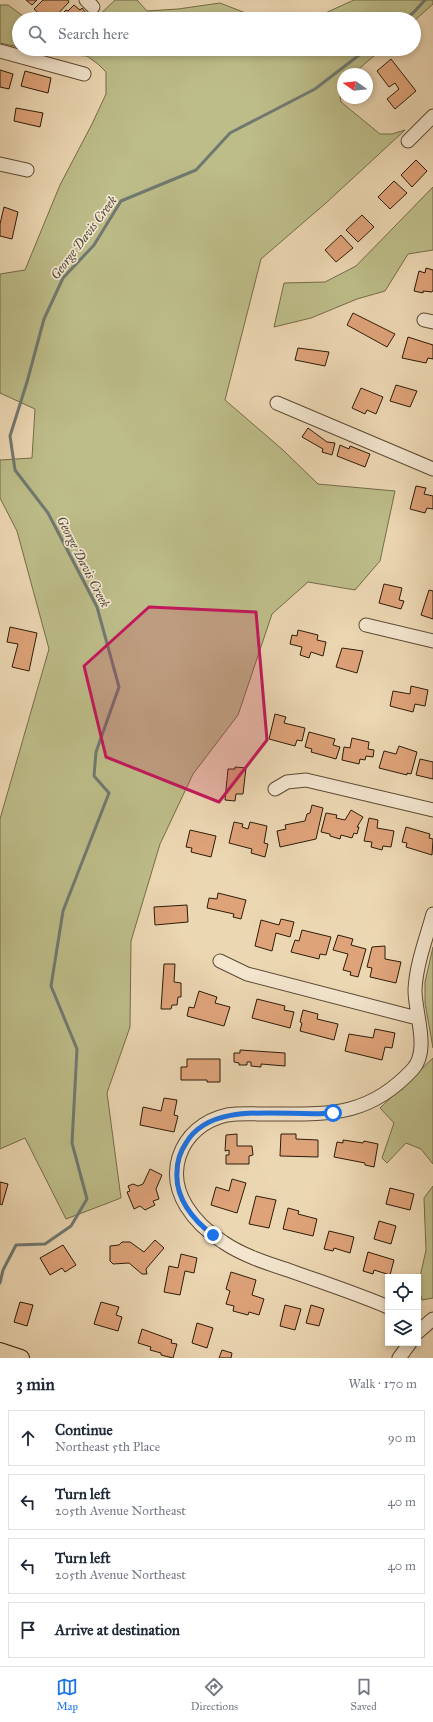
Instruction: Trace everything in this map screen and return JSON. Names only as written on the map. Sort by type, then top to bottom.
[{"type":"main road","points":[[0,1351],[21,1358]]},
{"type":"street","points":[[0,51],[12,54]]},
{"type":"street","points":[[18,56],[84,74]]},
{"type":"street","points":[[408,141],[433,116]]},
{"type":"street","points":[[0,164],[27,170]]},
{"type":"street","points":[[277,403],[433,469]]},
{"type":"street","points":[[366,625],[433,641]]},
{"type":"street","points":[[275,789],[287,782],[306,780],[433,810]]},
{"type":"street","points":[[385,1306],[250,1256],[224,1243],[204,1228],[190,1214],[182,1198],[176,1180],[177,1164],[182,1150],[190,1136],[205,1123],[228,1115],[339,1113],[360,1107],[378,1099],[414,1068],[419,1061],[421,1052],[421,1032],[417,1018],[415,991],[417,974],[433,914]]},
{"type":"street","points":[[220,961],[247,974],[417,1018]]},
{"type":"street","points":[[421,1328],[433,1319]]},
{"type":"street","points":[[400,1358],[408,1346]]},
{"type":"highlighted area","points":[[149,607],[256,612],[267,740],[219,802],[106,757],[84,666]]},
{"type":"green space","points":[[115,0],[137,0],[147,11],[178,9],[220,3],[243,12],[102,12]]},
{"type":"green space","points":[[354,0],[433,0],[433,4],[421,15],[421,12],[327,12]]},
{"type":"green space","points":[[0,5],[8,5],[18,12],[12,12],[12,46],[0,43]]},
{"type":"green space","points":[[87,56],[374,56],[360,68],[337,68],[337,104],[343,104],[380,134],[392,134],[405,130],[326,203],[261,259],[225,400],[283,450],[318,484],[395,491],[380,561],[355,590],[308,582],[272,614],[238,715],[193,774],[160,844],[131,941],[130,1027],[107,1093],[121,1198],[66,1219],[25,1138],[0,1149],[0,819],[49,649],[17,531],[0,498],[0,460],[32,458],[35,409],[0,393],[0,274],[25,270],[60,185],[106,94],[106,72]]},
{"type":"green space","points":[[433,187],[433,250],[408,254],[385,291],[357,299],[311,318],[274,327],[284,283],[325,282],[356,266]]},
{"type":"green space","points":[[433,947],[433,1048],[425,1003],[425,982]]},
{"type":"green space","points":[[433,1058],[433,1164],[421,1149],[406,1143],[387,1163],[382,1158],[394,1123],[380,1108]]},
{"type":"green space","points":[[433,1186],[433,1298],[422,1300],[421,1274],[426,1250],[424,1198]]},
{"type":"building","points":[[26,0],[37,0],[32,5]]},
{"type":"building","points":[[43,0],[68,0],[69,2],[60,12],[37,12],[34,9]]},
{"type":"building","points":[[74,5],[80,10],[82,8],[85,12],[64,12],[66,10],[68,11]]},
{"type":"building","points":[[391,59],[416,91],[395,109],[387,99],[399,89],[395,83],[389,87],[377,71]]},
{"type":"building","points":[[0,70],[13,74],[9,89],[0,87]]},
{"type":"building","points":[[25,71],[51,78],[48,93],[21,86]]},
{"type":"building","points":[[16,108],[43,113],[40,127],[14,121]]},
{"type":"building","points":[[416,160],[427,171],[412,187],[401,175]]},
{"type":"building","points":[[394,181],[407,193],[390,209],[378,197]]},
{"type":"building","points":[[4,207],[18,212],[12,239],[0,236],[0,224]]},
{"type":"building","points":[[362,215],[374,227],[358,242],[346,230]]},
{"type":"building","points":[[341,235],[353,248],[336,262],[325,250]]},
{"type":"building","points":[[426,268],[433,270],[432,292],[423,291],[423,293],[414,291],[419,271],[425,273]]},
{"type":"building","points":[[353,313],[395,334],[387,347],[347,325]]},
{"type":"building","points":[[408,337],[433,345],[433,359],[428,358],[426,363],[402,358]]},
{"type":"building","points":[[298,348],[329,352],[325,366],[295,360]]},
{"type":"building","points":[[396,385],[417,391],[410,407],[390,401]]},
{"type":"building","points":[[361,388],[383,397],[376,414],[367,410],[365,414],[352,408]]},
{"type":"building","points":[[308,428],[327,442],[335,443],[332,455],[322,452],[323,449],[302,437]]},
{"type":"building","points":[[340,445],[349,449],[350,446],[370,454],[365,467],[337,456]]},
{"type":"building","points":[[416,486],[426,488],[424,494],[433,496],[433,509],[427,508],[425,513],[410,509]]},
{"type":"building","points":[[384,584],[402,588],[399,600],[404,601],[401,609],[379,603]]},
{"type":"building","points":[[429,590],[433,591],[433,619],[421,615]]},
{"type":"building","points":[[10,627],[37,633],[29,671],[12,667],[18,644],[7,642]]},
{"type":"building","points":[[298,630],[318,635],[317,640],[326,642],[323,656],[311,652],[309,658],[300,655],[302,647],[290,644],[292,635],[297,636]]},
{"type":"building","points":[[342,648],[363,651],[357,673],[336,667]]},
{"type":"building","points":[[411,686],[428,690],[425,706],[415,704],[413,712],[390,706],[393,691],[410,694]]},
{"type":"building","points":[[275,714],[286,717],[284,723],[305,728],[302,741],[297,740],[295,746],[269,739]]},
{"type":"building","points":[[309,732],[335,739],[333,745],[340,747],[336,759],[311,752],[312,749],[305,747]]},
{"type":"building","points":[[352,738],[369,742],[368,749],[374,750],[373,757],[366,756],[365,760],[360,759],[359,764],[342,760],[344,747],[350,748]]},
{"type":"building","points":[[399,746],[417,752],[411,774],[407,773],[407,775],[379,768],[384,751],[396,754]]},
{"type":"building","points":[[420,759],[433,762],[433,779],[416,775]]},
{"type":"building","points":[[235,767],[246,768],[243,794],[236,794],[235,801],[225,800],[228,769],[235,769]]},
{"type":"building","points":[[312,805],[323,808],[316,839],[280,847],[277,831],[286,829],[285,825],[305,821],[307,814],[310,813]]},
{"type":"building","points":[[351,810],[363,817],[357,827],[359,827],[357,834],[354,833],[352,838],[341,835],[340,839],[330,836],[330,834],[321,832],[326,813],[337,815],[336,818],[345,820]]},
{"type":"building","points":[[369,818],[378,820],[377,828],[394,831],[391,847],[383,846],[382,850],[371,847],[372,842],[364,841]]},
{"type":"building","points":[[234,822],[243,824],[242,827],[248,829],[250,822],[267,826],[264,843],[268,844],[265,857],[251,853],[252,849],[229,843]]},
{"type":"building","points":[[406,827],[430,834],[429,838],[433,839],[432,855],[406,847],[407,843],[402,842]]},
{"type":"building","points":[[190,830],[216,836],[211,857],[191,852],[192,848],[186,847]]},
{"type":"building","points":[[218,893],[246,900],[241,919],[233,917],[234,914],[207,908],[209,898],[217,899]]},
{"type":"building","points":[[187,905],[188,922],[155,925],[154,907]]},
{"type":"building","points":[[281,919],[294,922],[290,937],[276,933],[272,951],[255,946],[261,920],[279,925]]},
{"type":"building","points":[[302,930],[331,937],[326,955],[320,954],[319,959],[291,952],[295,940],[299,941]]},
{"type":"building","points":[[338,935],[353,939],[351,945],[366,949],[358,977],[350,975],[351,972],[343,970],[348,954],[333,950]]},
{"type":"building","points":[[385,946],[385,959],[401,962],[396,983],[370,977],[372,968],[367,967],[372,947]]},
{"type":"building","points":[[164,964],[175,964],[174,982],[181,983],[181,997],[178,997],[177,1005],[172,1005],[171,1009],[161,1009]]},
{"type":"building","points":[[199,991],[217,997],[215,1003],[230,1007],[224,1026],[187,1016],[189,1007],[194,1008]]},
{"type":"building","points":[[257,999],[285,1006],[284,1010],[294,1012],[290,1028],[252,1018]]},
{"type":"building","points":[[303,1010],[318,1014],[317,1019],[338,1024],[334,1040],[300,1031],[302,1023],[300,1022]]},
{"type":"building","points":[[375,1029],[395,1033],[392,1048],[385,1047],[382,1060],[345,1051],[349,1034],[373,1038]]},
{"type":"building","points":[[240,1050],[285,1053],[285,1066],[261,1064],[261,1067],[251,1066],[251,1062],[247,1062],[247,1065],[239,1065],[239,1063],[234,1062],[234,1053],[240,1053]]},
{"type":"building","points":[[187,1059],[220,1059],[220,1082],[207,1082],[207,1080],[181,1080],[181,1067],[187,1067]]},
{"type":"building","points":[[164,1098],[177,1100],[174,1115],[178,1116],[174,1132],[140,1125],[143,1107],[161,1111]]},
{"type":"building","points":[[237,1134],[237,1146],[252,1146],[253,1155],[249,1156],[249,1164],[226,1164],[226,1155],[229,1155],[229,1150],[225,1151],[226,1135]]},
{"type":"building","points":[[281,1134],[296,1134],[296,1139],[318,1140],[318,1157],[280,1156]]},
{"type":"building","points":[[343,1140],[363,1143],[364,1141],[378,1144],[374,1167],[365,1165],[365,1163],[334,1157],[337,1142],[343,1143]]},
{"type":"building","points":[[150,1169],[162,1175],[156,1189],[159,1199],[153,1201],[155,1205],[145,1210],[140,1206],[134,1209],[127,1192],[130,1191],[128,1186],[133,1184],[138,1186],[143,1184]]},
{"type":"building","points":[[232,1179],[246,1183],[237,1213],[211,1205],[216,1187],[229,1191]]},
{"type":"building","points":[[0,1182],[8,1184],[2,1205],[0,1204]]},
{"type":"building","points":[[390,1188],[414,1194],[410,1210],[386,1204]]},
{"type":"building","points":[[256,1196],[276,1200],[269,1228],[249,1224]]},
{"type":"building","points":[[288,1208],[299,1211],[298,1214],[317,1219],[313,1236],[283,1229]]},
{"type":"building","points":[[379,1221],[396,1226],[391,1244],[374,1239]]},
{"type":"building","points":[[329,1231],[354,1237],[350,1253],[334,1248],[333,1251],[324,1249]]},
{"type":"building","points":[[155,1240],[164,1248],[146,1269],[147,1274],[142,1274],[129,1263],[113,1264],[110,1261],[110,1246],[119,1245],[122,1242],[130,1242],[144,1252]]},
{"type":"building","points":[[63,1245],[76,1265],[65,1272],[62,1268],[50,1275],[40,1258]]},
{"type":"building","points":[[368,1252],[394,1260],[390,1274],[374,1270],[373,1274],[363,1271]]},
{"type":"building","points":[[181,1254],[197,1258],[194,1273],[185,1271],[180,1295],[164,1292],[169,1266],[178,1268]]},
{"type":"building","points":[[231,1272],[256,1280],[252,1295],[264,1299],[259,1315],[249,1312],[248,1315],[233,1311],[234,1306],[226,1304],[230,1291],[226,1289]]},
{"type":"building","points":[[20,1302],[33,1305],[27,1326],[14,1322]]},
{"type":"building","points":[[101,1302],[119,1307],[116,1315],[122,1317],[118,1331],[94,1324]]},
{"type":"building","points":[[285,1305],[301,1309],[295,1330],[280,1326]]},
{"type":"building","points":[[311,1305],[324,1309],[319,1326],[306,1323]]},
{"type":"building","points":[[197,1323],[213,1328],[207,1348],[192,1343]]},
{"type":"building","points":[[142,1329],[172,1340],[171,1343],[177,1344],[173,1358],[161,1355],[161,1353],[150,1350],[151,1347],[138,1343]]},
{"type":"building","points":[[222,1350],[232,1353],[231,1358],[219,1358]]},
{"type":"waterway","name":"George Davis Creek","points":[[414,12],[425,0]]},
{"type":"waterway","name":"George Davis Creek","points":[[0,1283],[3,1270],[16,1245],[45,1244],[71,1226],[87,1199],[72,1143],[77,1049],[51,986],[63,911],[109,793],[94,776],[96,752],[119,687],[97,607],[48,513],[15,470],[10,436],[27,382],[44,319],[63,278],[94,245],[121,201],[196,170],[230,133],[315,89],[358,56]]},
{"type":"route","points":[[213,1235],[190,1214],[182,1198],[176,1180],[177,1164],[182,1150],[190,1136],[205,1123],[228,1115],[333,1113]]}]
